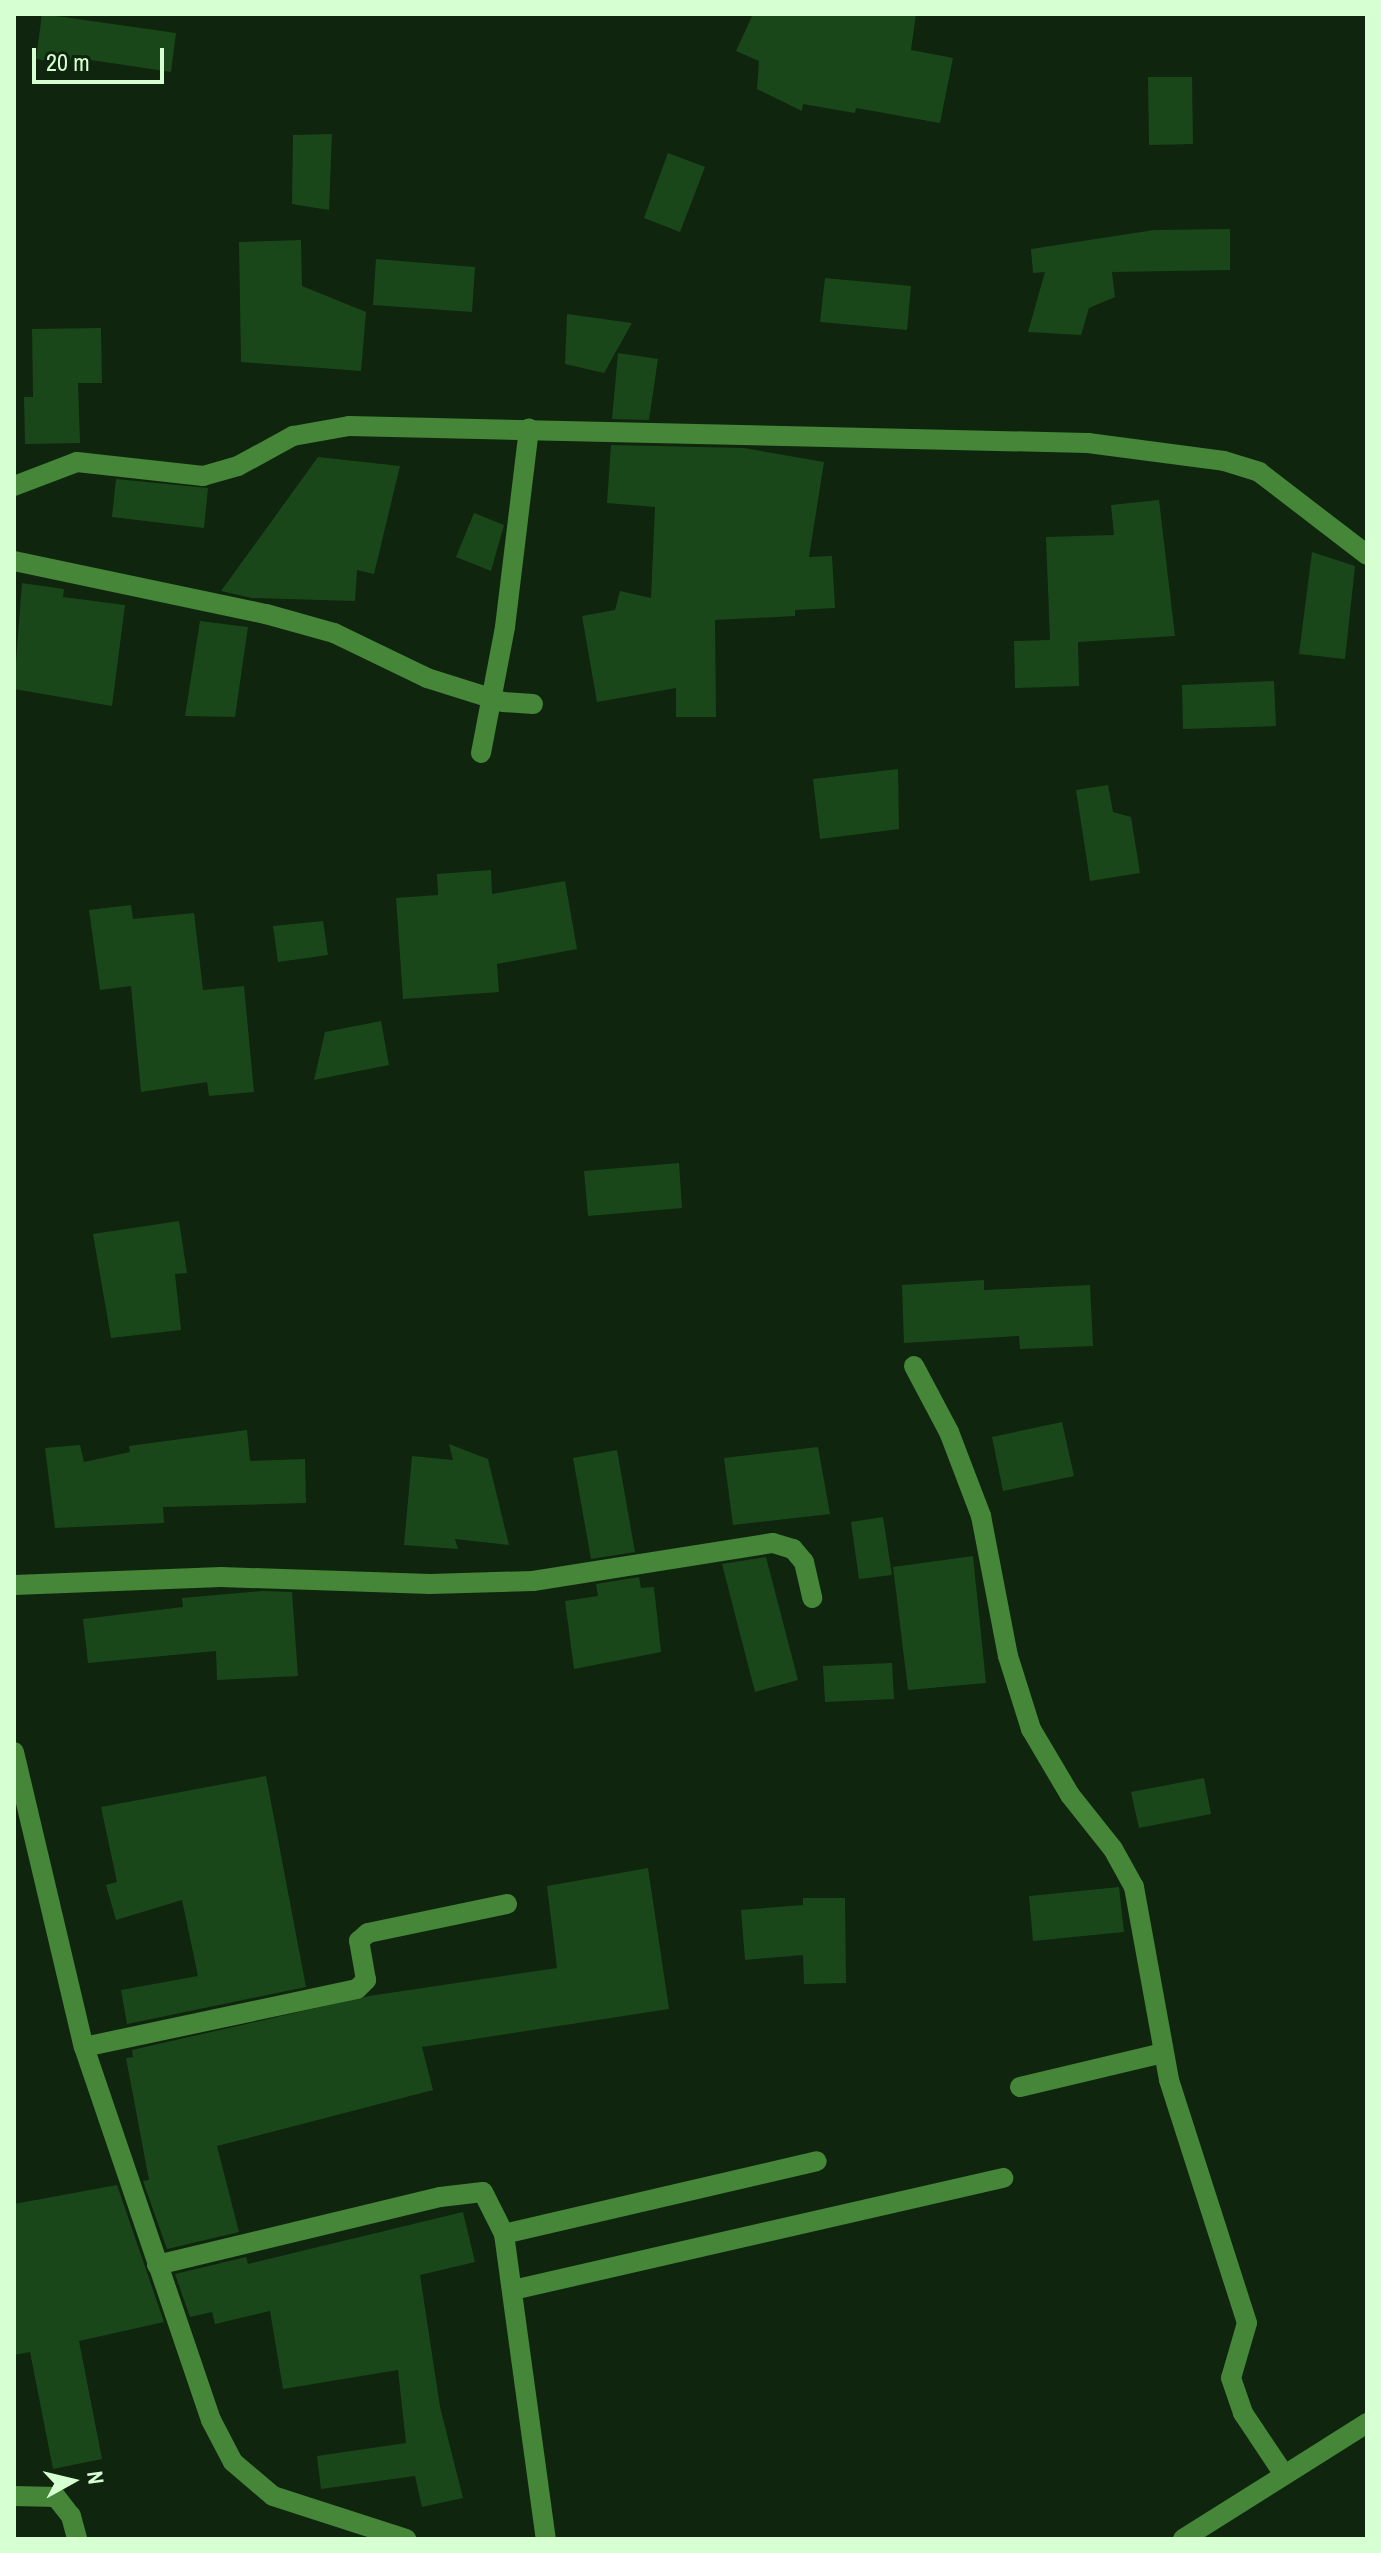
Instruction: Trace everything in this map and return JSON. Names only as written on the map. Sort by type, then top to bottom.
[{"type":"street","points":[[14,486],[77,462],[121,463],[180,475],[221,472],[293,436],[340,426],[1088,443],[1224,461],[1259,472],[1367,555]]},
{"type":"street","points":[[481,753],[505,627],[529,428]]},
{"type":"street","points":[[14,561],[334,633],[427,678],[491,698],[533,704]]},
{"type":"street","points":[[914,1366],[949,1432],[981,1516],[1008,1656],[1031,1729],[1134,1887],[1163,2053],[1247,2323],[1247,2337],[1231,2364],[1235,2396],[1283,2473]]},
{"type":"street","points":[[14,1585],[221,1577],[430,1584],[533,1581],[773,1543],[793,1549],[804,1562],[812,1598]]},
{"type":"street","points":[[14,1752],[84,2047],[211,2420],[233,2462],[273,2496],[406,2539]]},
{"type":"street","points":[[84,2047],[357,1989],[366,1980],[359,1941],[368,1933],[507,1904]]},
{"type":"street","points":[[1020,2087],[1163,2053]]},
{"type":"street","points":[[504,2234],[817,2161]]},
{"type":"street","points":[[513,2290],[1003,2178]]},
{"type":"street","points":[[157,2265],[465,2192],[483,2192],[492,2201],[504,2234],[546,2539]]},
{"type":"street","points":[[1183,2539],[1283,2473],[1367,2423]]},
{"type":"street","points":[[14,2496],[56,2497],[71,2516],[77,2539]]},
{"type":"building","points":[[42,14],[176,33],[171,72],[71,57],[70,64],[36,59]]},
{"type":"building","points":[[753,14],[916,14],[911,50],[953,58],[940,123],[856,108],[855,113],[803,104],[802,111],[757,89],[759,61],[736,51]]},
{"type":"building","points":[[1148,77],[1192,77],[1193,144],[1149,145]]},
{"type":"building","points":[[332,134],[329,210],[292,204],[293,135]]},
{"type":"building","points":[[668,153],[705,167],[680,232],[644,218]]},
{"type":"building","points":[[1230,229],[1230,270],[1112,272],[1115,297],[1089,308],[1081,335],[1028,332],[1045,272],[1033,273],[1031,249],[1154,230]]},
{"type":"building","points":[[301,240],[302,286],[366,312],[361,371],[241,362],[239,242]]},
{"type":"building","points":[[376,259],[475,267],[472,312],[373,305]]},
{"type":"building","points":[[825,278],[911,286],[907,330],[820,322]]},
{"type":"building","points":[[567,314],[632,323],[604,373],[565,364]]},
{"type":"building","points":[[101,328],[102,383],[78,383],[80,443],[25,444],[24,397],[33,397],[32,329]]},
{"type":"building","points":[[618,353],[658,359],[649,420],[612,419]]},
{"type":"building","points":[[611,445],[744,448],[824,462],[809,557],[832,556],[835,608],[795,610],[795,616],[715,620],[716,717],[676,717],[676,688],[597,702],[582,616],[615,610],[620,591],[651,598],[655,507],[607,503]]},
{"type":"building","points":[[318,457],[400,466],[374,574],[357,570],[355,601],[252,598],[221,591]]},
{"type":"building","points":[[116,479],[208,488],[204,528],[112,517]]},
{"type":"building","points":[[1159,500],[1175,636],[1078,642],[1079,686],[1015,688],[1014,641],[1050,640],[1046,537],[1114,535],[1111,505]]},
{"type":"building","points":[[474,513],[504,525],[491,571],[456,557]]},
{"type":"building","points":[[1312,552],[1355,566],[1345,659],[1299,654]]},
{"type":"building","points":[[22,583],[64,589],[63,597],[125,605],[112,706],[14,689]]},
{"type":"building","points":[[200,621],[248,627],[235,717],[185,716]]},
{"type":"building","points":[[1274,681],[1276,726],[1183,729],[1182,685]]},
{"type":"building","points":[[898,769],[899,829],[820,839],[813,779]]},
{"type":"building","points":[[1108,785],[1113,812],[1131,817],[1140,873],[1090,881],[1076,790]]},
{"type":"building","points":[[491,870],[492,894],[565,881],[577,949],[497,964],[499,992],[403,999],[396,898],[438,895],[437,874]]},
{"type":"building","points":[[131,905],[133,919],[194,913],[203,990],[244,986],[254,1092],[209,1096],[207,1082],[141,1092],[131,986],[100,990],[89,910]]},
{"type":"building","points":[[323,921],[328,955],[278,962],[273,926]]},
{"type":"building","points":[[381,1021],[389,1065],[314,1080],[325,1032]]},
{"type":"building","points":[[679,1163],[682,1208],[588,1216],[584,1171]]},
{"type":"building","points":[[179,1221],[187,1273],[175,1274],[181,1330],[111,1338],[93,1234]]},
{"type":"building","points":[[984,1280],[984,1290],[1090,1285],[1093,1346],[1020,1349],[1019,1336],[904,1343],[902,1285]]},
{"type":"building","points":[[1062,1422],[1074,1476],[1003,1491],[992,1437]]},
{"type":"building","points":[[247,1430],[250,1461],[305,1459],[306,1503],[163,1507],[164,1523],[55,1528],[45,1448],[80,1445],[84,1462],[130,1452],[129,1446]]},
{"type":"building","points":[[449,1444],[488,1459],[509,1545],[455,1539],[458,1549],[404,1545],[412,1456],[453,1460]]},
{"type":"building","points":[[818,1447],[830,1514],[733,1525],[724,1458]]},
{"type":"building","points":[[617,1450],[635,1552],[591,1559],[573,1458]]},
{"type":"building","points":[[883,1517],[892,1575],[859,1579],[851,1522]]},
{"type":"building","points":[[973,1556],[986,1683],[908,1690],[893,1567]]},
{"type":"building","points":[[766,1557],[798,1680],[755,1692],[722,1564]]},
{"type":"building","points":[[639,1577],[641,1588],[654,1587],[661,1652],[574,1669],[565,1601],[598,1596],[596,1584]]},
{"type":"building","points":[[262,1591],[292,1592],[298,1676],[217,1680],[216,1651],[88,1663],[83,1619],[183,1607],[182,1598]]},
{"type":"building","points":[[892,1663],[894,1699],[825,1702],[823,1666]]},
{"type":"building","points":[[266,1776],[306,1987],[127,2024],[121,1990],[198,1976],[182,1900],[116,1920],[106,1885],[117,1882],[101,1807]]},
{"type":"building","points":[[1204,1778],[1211,1814],[1139,1828],[1131,1792]]},
{"type":"building","points":[[648,1868],[669,2009],[422,2047],[433,2090],[217,2146],[239,2232],[167,2249],[143,2181],[149,2180],[126,2058],[133,2057],[132,2050],[369,1996],[557,1968],[547,1886]]},
{"type":"building","points":[[1119,1887],[1124,1932],[1033,1941],[1029,1896]]},
{"type":"building","points":[[803,1898],[845,1898],[846,1983],[804,1984],[803,1955],[745,1960],[741,1910],[803,1905]]},
{"type":"building","points":[[117,2185],[164,2322],[79,2341],[102,2459],[53,2469],[30,2352],[14,2355],[14,2204]]},
{"type":"building","points":[[463,2212],[475,2262],[420,2275],[440,2407],[463,2498],[422,2507],[415,2476],[321,2489],[317,2456],[406,2443],[398,2370],[283,2389],[270,2311],[215,2324],[212,2312],[190,2317],[175,2274],[246,2257],[248,2264]]}]
